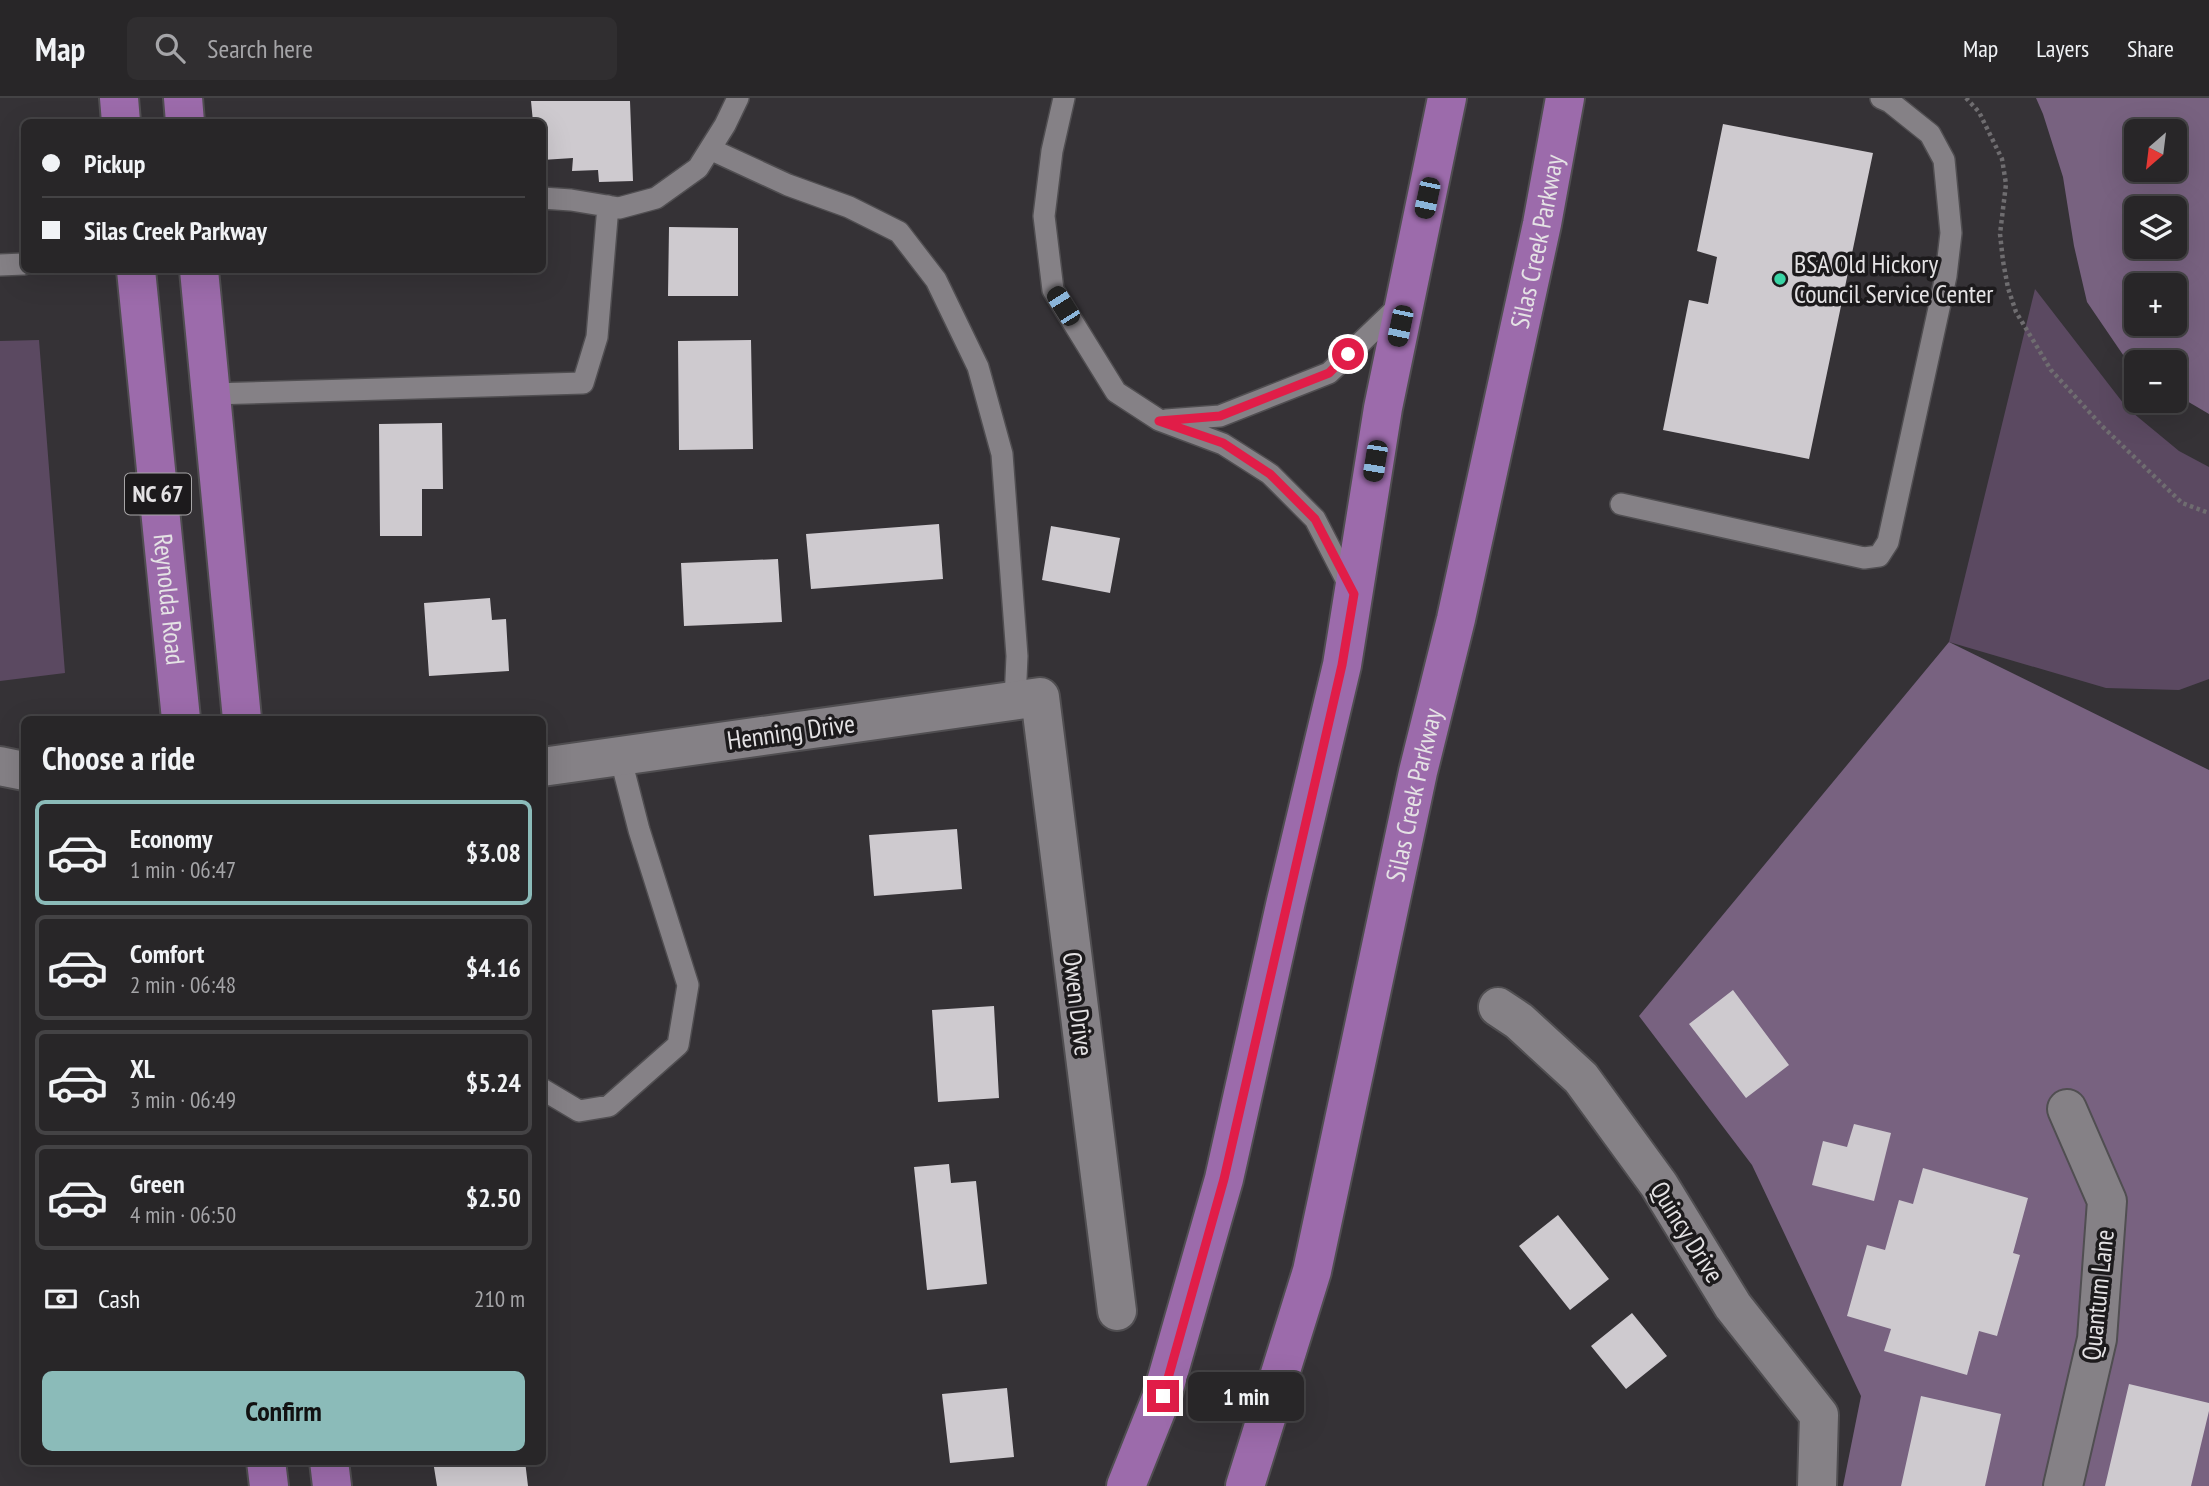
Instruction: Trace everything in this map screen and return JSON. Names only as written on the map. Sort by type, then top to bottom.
[{"type":"main road","points":[[119,98],[121,119]]},
{"type":"main road","points":[[183,98],[185,119]]},
{"type":"main road","points":[[1126,1486],[1163,1396],[1224,1179],[1342,665],[1383,408],[1447,98]]},
{"type":"main road","name":"Silas Creek Parkway","points":[[1245,1486],[1312,1271],[1418,772],[1456,619],[1542,224],[1565,98]]},
{"type":"main road","name":"Reynolda Road","points":[[136,273],[181,716]]},
{"type":"main road","name":"NC 67","points":[[199,273],[242,716]]},
{"type":"main road","points":[[266,1465],[269,1486]]},
{"type":"main road","points":[[329,1465],[332,1486]]},
{"type":"street","name":"Henning Drive","points":[[546,766],[1028,699]]},
{"type":"street","name":"Owen Drive","points":[[1028,699],[1117,1311]]},
{"type":"street","points":[[0,766],[21,770]]},
{"type":"street","name":"Quincy Drive","points":[[1497,1007],[1519,1021],[1581,1077],[1659,1185],[1733,1306],[1819,1415],[1817,1486]]},
{"type":"street","name":"Quantum Lane","points":[[2063,1486],[2097,1339],[2107,1201],[2067,1109]]},
{"type":"lane","points":[[546,198],[619,208],[656,198],[698,168],[725,125],[738,98]]},
{"type":"lane","points":[[1064,98],[1052,151],[1044,216],[1053,290],[1116,392],[1159,421],[1223,443],[1270,474],[1315,519],[1354,594]]},
{"type":"lane","points":[[1621,504],[1864,558],[1879,556],[1888,542],[1946,276],[1951,233],[1944,160],[1930,134],[1890,102],[1881,98]]},
{"type":"lane","points":[[710,149],[788,185],[849,207],[899,232],[936,280],[978,368],[1002,454],[1017,656],[1028,699]]},
{"type":"lane","points":[[211,394],[583,383],[597,337],[608,206]]},
{"type":"lane","points":[[0,265],[21,264]]},
{"type":"lane","points":[[1159,421],[1220,416],[1329,373],[1406,299]]},
{"type":"lane","points":[[546,1091],[579,1111],[609,1106],[678,1045],[688,985],[639,830],[620,756]]},
{"type":"path","points":[[1966,98],[1979,112],[2002,159],[2006,184],[2000,234],[2003,261],[2016,312],[2051,370],[2102,426],[2182,503],[2209,513]]},
{"type":"shaded area","points":[[2036,98],[2209,98],[2209,414],[2187,401],[2187,350],[2124,350],[2124,356],[2087,302],[2074,246],[2063,177]]},
{"type":"shaded area","points":[[2035,289],[2124,404],[2124,413],[2133,413],[2179,451],[2209,467],[2209,679],[2179,690],[2106,688],[1949,642]]},
{"type":"shaded area","points":[[39,340],[65,673],[0,681],[0,341]]},
{"type":"shaded area","points":[[1949,642],[2209,770],[2209,1486],[1843,1486],[1861,1396],[1752,1165],[1639,1016]]},
{"type":"building","points":[[531,101],[630,101],[633,181],[599,182],[598,170],[572,171],[573,158],[546,160],[546,119],[533,119]]},
{"type":"building","name":"BSA Old Hickory Council Service Center","points":[[1723,124],[1873,153],[1809,459],[1663,430],[1689,300],[1708,304],[1717,257],[1697,251]]},
{"type":"building","points":[[669,227],[738,228],[738,296],[668,296]]},
{"type":"building","points":[[751,340],[753,449],[679,450],[678,341]]},
{"type":"building","points":[[442,423],[443,489],[422,489],[422,536],[380,536],[379,424]]},
{"type":"building","points":[[939,524],[943,579],[811,589],[806,534]]},
{"type":"building","points":[[1051,526],[1120,538],[1110,593],[1042,580]]},
{"type":"building","points":[[778,559],[782,622],[684,626],[681,563]]},
{"type":"building","points":[[490,598],[492,620],[506,619],[509,671],[429,676],[424,603]]},
{"type":"building","points":[[957,829],[962,889],[874,896],[869,835]]},
{"type":"building","points":[[1733,990],[1789,1065],[1746,1098],[1689,1024]]},
{"type":"building","points":[[994,1006],[999,1098],[938,1102],[932,1010]]},
{"type":"building","points":[[1854,1124],[1891,1133],[1874,1201],[1812,1185],[1823,1141],[1847,1147]]},
{"type":"building","points":[[949,1164],[951,1183],[976,1181],[987,1284],[927,1290],[914,1167]]},
{"type":"building","points":[[1923,1168],[2028,1198],[2013,1253],[2020,1255],[1997,1336],[1979,1331],[1967,1375],[1884,1351],[1891,1329],[1847,1316],[1867,1245],[1885,1250],[1899,1200],[1913,1204]]},
{"type":"building","points":[[1558,1215],[1609,1279],[1570,1310],[1519,1246]]},
{"type":"building","points":[[1632,1313],[1667,1356],[1626,1389],[1591,1346]]},
{"type":"building","points":[[2129,1384],[2209,1403],[2191,1486],[2105,1486]]},
{"type":"building","points":[[1007,1388],[1014,1457],[950,1463],[942,1394]]},
{"type":"building","points":[[1921,1396],[2001,1414],[1985,1486],[1901,1486]]},
{"type":"building","points":[[434,1465],[525,1465],[528,1486],[437,1486]]},
{"type":"place","name":"BSA Old Hickory Council Service Center","points":[[1780,279]]},
{"type":"route","points":[[1163,1396],[1224,1179],[1342,665],[1354,594],[1315,519],[1270,474],[1223,443],[1159,421],[1220,416],[1329,373],[1348,354]]}]
